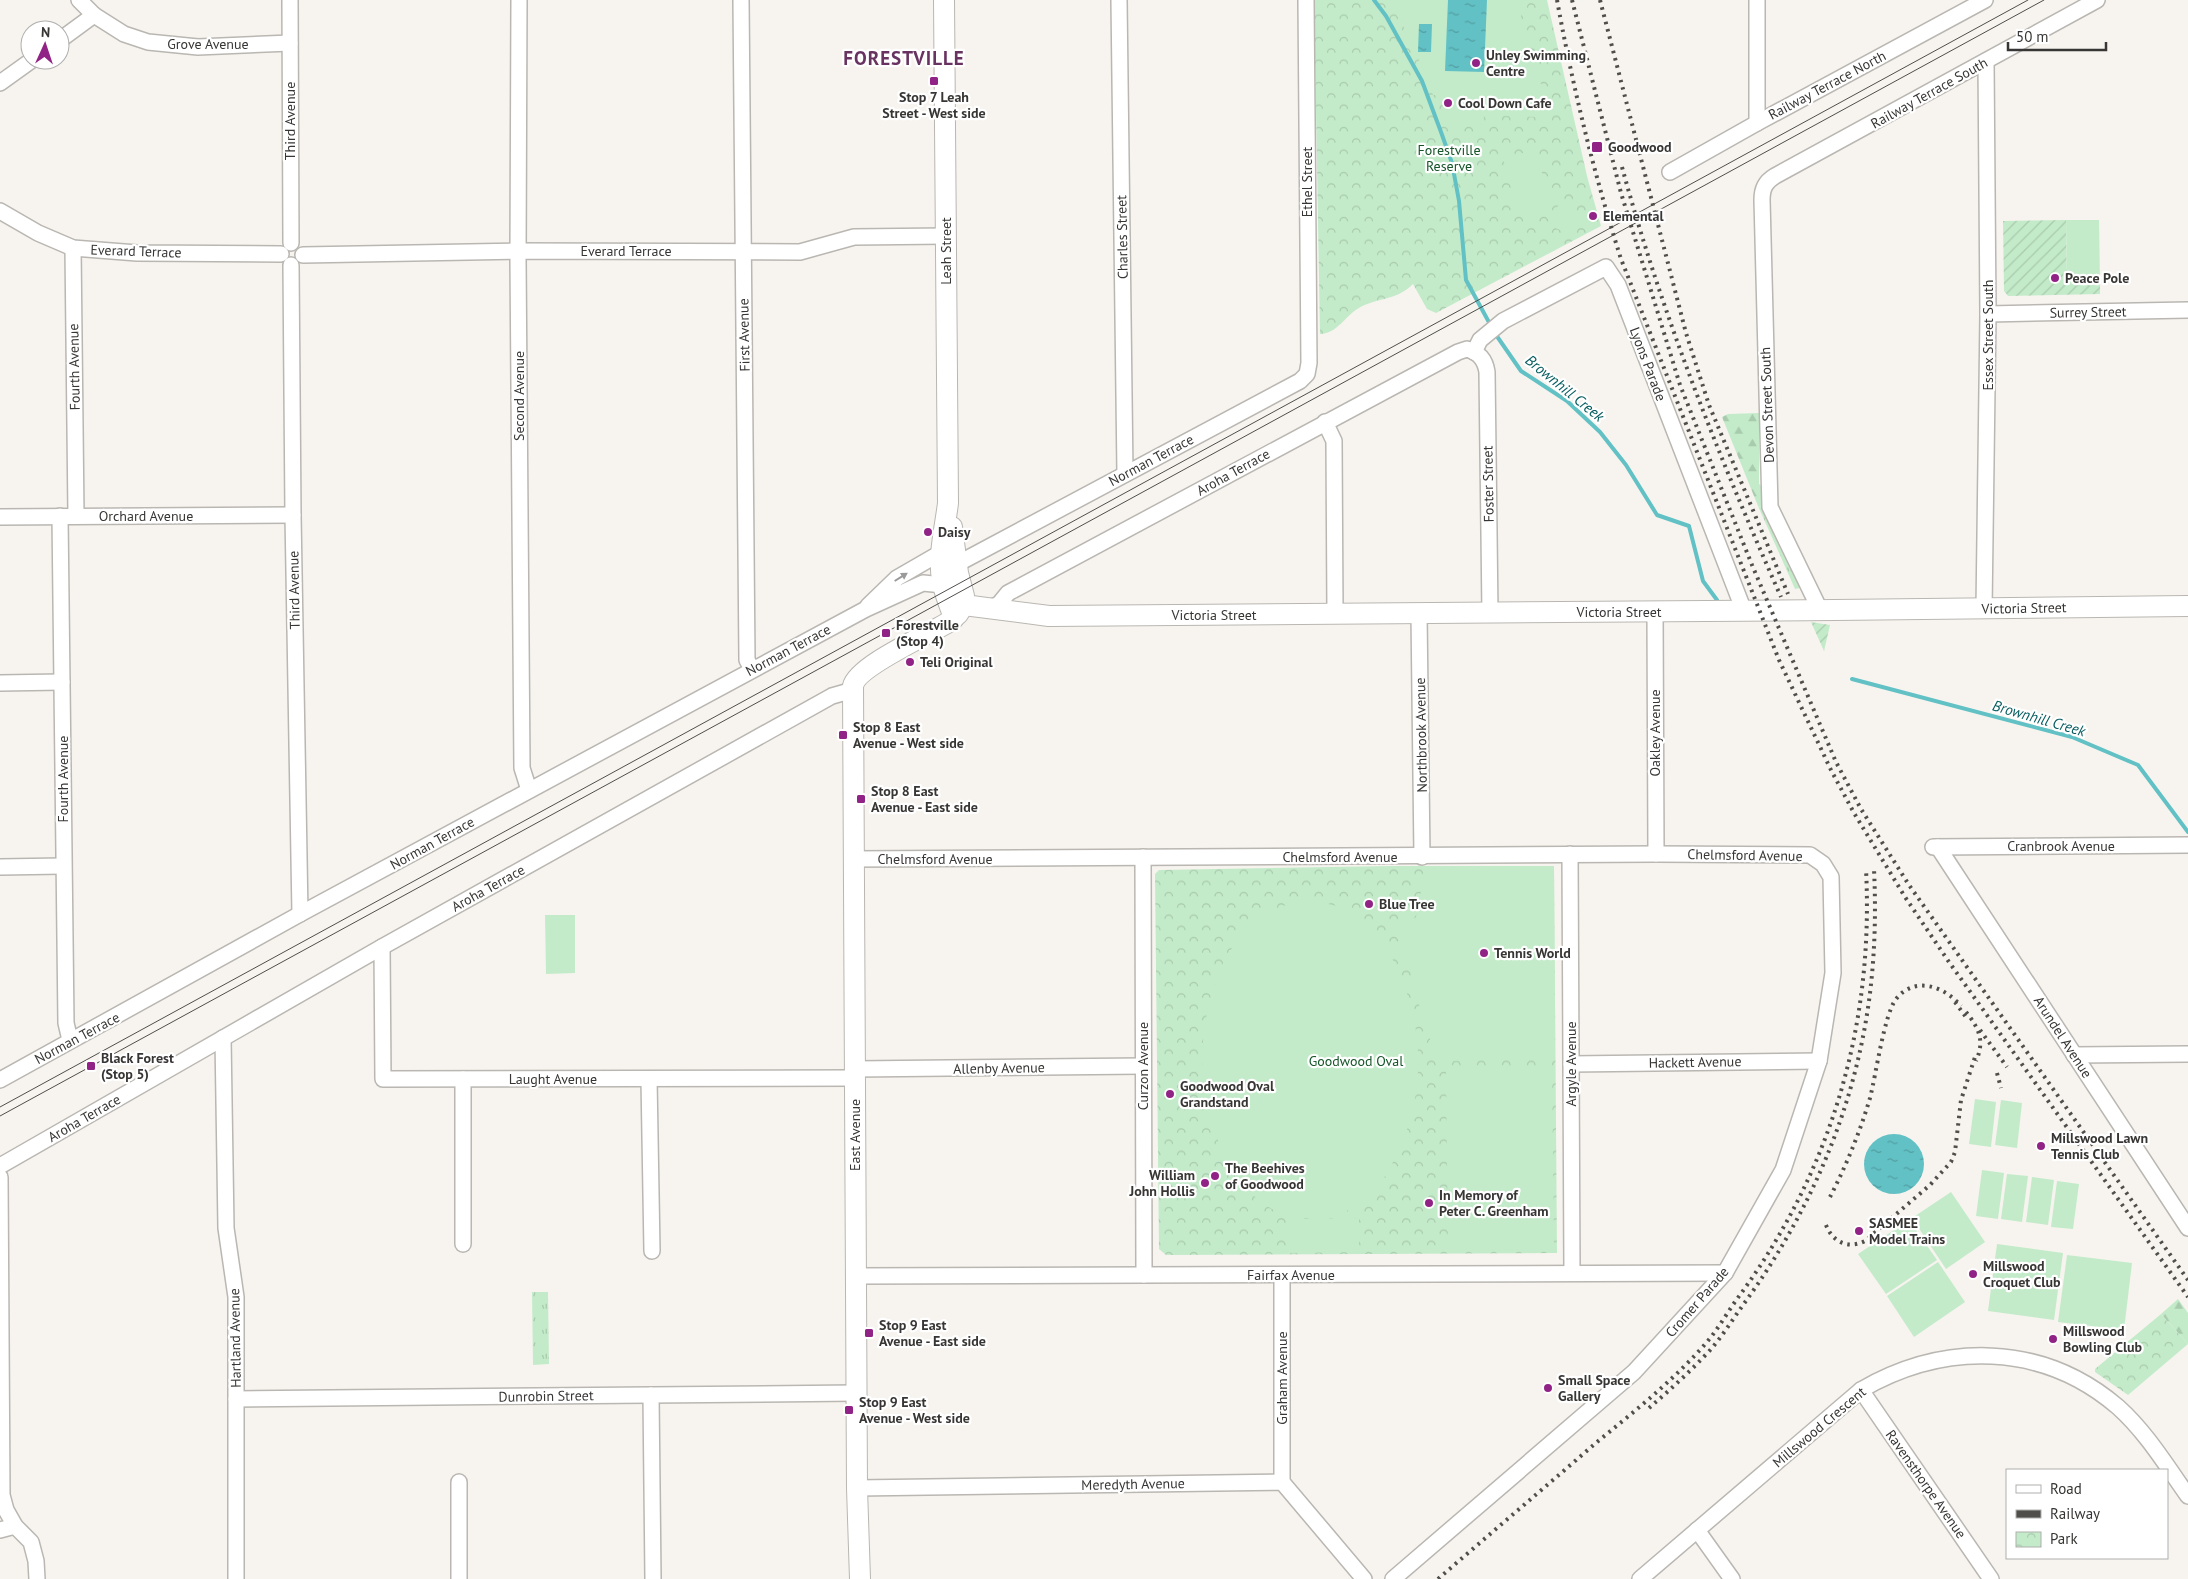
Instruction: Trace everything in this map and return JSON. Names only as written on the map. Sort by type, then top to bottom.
[{"type":"street","name":"Grove Avenue","points":[[79,0],[94,16],[124,34],[148,42],[198,47],[290,43]]},
{"type":"street","name":"Third Avenue","points":[[290,0],[288,254],[300,914]]},
{"type":"street","name":"Second Avenue","points":[[519,0],[518,251],[522,768],[529,790]]},
{"type":"street","name":"First Avenue","points":[[741,0],[747,660],[752,669]]},
{"type":"street","name":"Leah Street","points":[[944,0],[949,558],[959,611]]},
{"type":"street","name":"Charles Street","points":[[1119,0],[1124,474]]},
{"type":"street","name":"Ethel Street","points":[[1306,0],[1309,363]]},
{"type":"street","points":[[1757,0],[1757,123]]},
{"type":"street","name":"Railway Terrace South","points":[[1763,188],[1775,176],[2098,0]]},
{"type":"street","name":"Railway Terrace North","points":[[1670,172],[1983,1]]},
{"type":"street","points":[[70,33],[94,16]]},
{"type":"street","name":"Essex Street South","points":[[1984,608],[1988,314],[1986,62]]},
{"type":"street","points":[[0,83],[20,69]]},
{"type":"street","name":"Devon Street South","points":[[1763,188],[1770,508],[1820,610]]},
{"type":"street","name":"Everard Terrace","points":[[0,211],[38,233],[73,248],[137,253],[288,254],[300,262],[303,255],[518,251],[800,252],[854,236],[946,236]]},
{"type":"street","name":"Fourth Avenue","points":[[73,248],[76,516]]},
{"type":"street","name":"Lyons Parade","points":[[1478,349],[1503,321],[1606,267],[1618,285],[1744,611]]},
{"type":"street","name":"Surrey Street","points":[[1988,314],[2188,310]]},
{"type":"street","name":"Aroha Terrace","points":[[988,609],[997,605],[1008,593],[1324,422],[1458,352],[1466,349],[1478,349]]},
{"type":"street","name":"Foster Street","points":[[1478,349],[1486,362],[1487,372],[1490,613]]},
{"type":"street","name":"Norman Terrace","points":[[866,609],[897,578],[949,558],[1124,474],[1300,381],[1307,374],[1309,363]]},
{"type":"street","points":[[1324,422],[1334,441],[1335,614]]},
{"type":"street","name":"Orchard Avenue","points":[[0,517],[293,515]]},
{"type":"street","name":"Fourth Avenue","points":[[60,516],[63,866],[66,1023],[70,1040]]},
{"type":"street","name":"Leah Street","points":[[949,558],[943,585],[959,611]]},
{"type":"street","name":"Norman Terrace","points":[[0,1080],[300,914],[866,609],[923,583],[943,585]]},
{"type":"street","name":"Victoria Street","points":[[959,611],[993,621],[1049,616],[2188,606]]},
{"type":"street","name":"Victoria Street","points":[[959,611],[988,609],[1049,616]]},
{"type":"street","points":[[853,690],[855,680],[867,668],[959,611]]},
{"type":"street","name":"Oakley Avenue","points":[[1654,611],[1656,854]]},
{"type":"street","name":"Northbrook Avenue","points":[[1419,613],[1422,857]]},
{"type":"street","points":[[0,684],[62,682]]},
{"type":"street","name":"Aroha Terrace","points":[[0,1167],[382,947],[832,696],[853,690]]},
{"type":"street","name":"East Avenue","points":[[853,690],[857,1488],[860,1579]]},
{"type":"street","name":"Cranbrook Avenue","points":[[1935,847],[2188,846]]},
{"type":"street","name":"Arundel Avenue","points":[[1935,847],[2188,1228]]},
{"type":"street","name":"Argyle Avenue","points":[[1570,854],[1572,1274]]},
{"type":"street","name":"Chelmsford Avenue","points":[[854,859],[1422,857],[1656,854],[1810,855],[1823,864]]},
{"type":"street","name":"Curzon Avenue","points":[[1143,857],[1144,1275]]},
{"type":"street","name":"Cromer Parade","points":[[1392,1579],[1634,1372],[1725,1273],[1783,1170],[1819,1061],[1833,973],[1831,877],[1823,864]]},
{"type":"street","points":[[0,867],[63,866]]},
{"type":"street","name":"Laught Avenue","points":[[382,947],[383,1079],[649,1079],[855,1074]]},
{"type":"street","name":"Hartland Avenue","points":[[223,1038],[226,1228],[236,1297],[236,1579]]},
{"type":"street","points":[[2074,1055],[2188,1054]]},
{"type":"street","name":"Hackett Avenue","points":[[1571,1064],[1819,1061]]},
{"type":"street","name":"Allenby Avenue","points":[[855,1074],[1143,1066]]},
{"type":"street","points":[[463,1079],[463,1244]]},
{"type":"street","points":[[649,1079],[652,1251]]},
{"type":"street","points":[[0,1177],[2,1495],[6,1510],[15,1526],[30,1542],[36,1561],[36,1579]]},
{"type":"street","name":"Fairfax Avenue","points":[[856,1276],[1725,1273]]},
{"type":"street","name":"Graham Avenue","points":[[1282,1275],[1282,1482]]},
{"type":"street","name":"Millswood Crescent","points":[[1640,1579],[1860,1390],[1898,1371],[1952,1356],[1977,1354],[1998,1356],[2043,1366],[2078,1380],[2117,1407],[2147,1437],[2188,1496]]},
{"type":"street","name":"Ravensthorpe Avenue","points":[[1860,1390],[1991,1579]]},
{"type":"street","name":"Dunrobin Street","points":[[236,1400],[857,1392]]},
{"type":"street","points":[[651,1395],[652,1579]]},
{"type":"street","points":[[459,1482],[460,1579]]},
{"type":"street","points":[[1282,1482],[1364,1579]]},
{"type":"street","name":"Meredyth Avenue","points":[[857,1488],[1282,1482]]},
{"type":"street","points":[[0,1530],[15,1526]]},
{"type":"street","points":[[1697,1530],[1732,1579]]},
{"type":"green space","name":"Forestville Reserve","points":[[1314,0],[1547,0],[1587,176],[1601,226],[1436,313],[1427,309],[1413,284],[1400,293],[1359,308],[1332,331],[1320,334]]},
{"type":"green space","name":"Unley Swimming Centre","points":[[1388,0],[1520,0],[1522,31],[1542,87],[1540,117],[1484,115],[1483,126],[1451,125],[1452,107],[1444,106],[1444,101],[1437,101],[1438,95],[1433,95],[1410,38]]},
{"type":"green space","points":[[1529,152],[1555,194],[1554,202],[1541,211],[1536,218],[1520,215],[1511,208],[1510,200],[1514,192],[1510,172],[1501,157]]},
{"type":"green space","points":[[1561,204],[1568,206],[1571,217],[1574,218],[1571,226],[1560,230],[1551,226],[1548,219],[1549,210],[1552,211]]},
{"type":"green space","points":[[2066,220],[2067,284],[2100,283],[2100,294],[2008,296],[2004,291],[2003,221]]},
{"type":"green space","points":[[2066,220],[2099,220],[2100,283],[2067,284]]},
{"type":"green space","points":[[1759,413],[1759,484],[1762,486],[1762,507],[1758,506],[1722,417],[1728,414]]},
{"type":"green space","points":[[1758,506],[1762,507],[1800,588],[1795,589]]},
{"type":"green space","points":[[1811,622],[1830,625],[1824,651]]},
{"type":"green space","name":"Goodwood Oval","points":[[1391,866],[1554,866],[1557,1253],[1166,1255],[1159,1249],[1155,874],[1159,870]]},
{"type":"green space","name":"Tennis World","points":[[1554,866],[1555,1059],[1437,1061],[1413,986],[1412,921],[1416,917],[1426,867]]},
{"type":"green space","points":[[1309,902],[1325,903],[1350,911],[1361,918],[1379,937],[1394,962],[1405,986],[1417,1036],[1418,1062],[1417,1088],[1412,1113],[1404,1138],[1383,1180],[1370,1196],[1359,1205],[1335,1214],[1310,1217],[1284,1214],[1274,1210],[1255,1197],[1239,1178],[1223,1151],[1212,1126],[1205,1100],[1202,1076],[1205,1023],[1211,996],[1220,970],[1233,947],[1249,927],[1269,912],[1288,905]]},
{"type":"green space","points":[[545,915],[575,915],[575,973],[546,974]]},
{"type":"green space","points":[[1399,925],[1412,925],[1412,954],[1399,954]]},
{"type":"green space","points":[[1446,1069],[1552,1069],[1554,1249],[1448,1250]]},
{"type":"green space","points":[[1975,1099],[1996,1102],[1991,1147],[1969,1144]]},
{"type":"green space","points":[[2001,1100],[2022,1103],[2017,1148],[1995,1145]]},
{"type":"green space","points":[[1982,1170],[2004,1173],[1998,1219],[1976,1216]]},
{"type":"green space","points":[[2007,1174],[2028,1176],[2022,1222],[2001,1219]]},
{"type":"green space","points":[[2032,1177],[2054,1180],[2048,1225],[2026,1222]]},
{"type":"green space","points":[[2057,1181],[2079,1184],[2073,1229],[2051,1227]]},
{"type":"green space","points":[[1951,1192],[1985,1242],[1946,1269],[1912,1218]]},
{"type":"green space","points":[[1359,1218],[1359,1252],[1287,1253],[1287,1219]]},
{"type":"green space","points":[[1909,1220],[1937,1260],[1886,1294],[1858,1254]]},
{"type":"green space","points":[[1997,1244],[2063,1253],[2054,1320],[1988,1311]]},
{"type":"green space","points":[[2067,1255],[2132,1263],[2124,1330],[2058,1322]]},
{"type":"green space","points":[[1938,1262],[1965,1302],[1914,1337],[1887,1296]]},
{"type":"green space","points":[[532,1292],[548,1292],[549,1364],[533,1365]]},
{"type":"green space","points":[[2178,1299],[2188,1313],[2188,1344],[2161,1314]]},
{"type":"green space","points":[[2161,1314],[2188,1344],[2128,1395],[2095,1372],[2095,1369]]},
{"type":"water","points":[[1448,0],[1487,0],[1484,72],[1445,71]]},
{"type":"water","points":[[1419,24],[1432,24],[1431,52],[1418,52]]},
{"type":"water","points":[[1894,1134],[1911,1139],[1919,1147],[1924,1164],[1919,1181],[1911,1189],[1894,1194],[1877,1189],[1869,1181],[1864,1164],[1869,1147],[1877,1139]]},
{"type":"waterway","name":"Brownhill Creek","points":[[1374,0],[1386,16],[1422,81],[1441,132],[1452,163],[1459,201],[1466,280],[1491,326]]},
{"type":"waterway","name":"Brownhill Creek","points":[[1494,332],[1521,371],[1567,401],[1600,432],[1626,465],[1657,515],[1689,526],[1703,581],[1717,600]]},
{"type":"waterway","name":"Brownhill Creek","points":[[1852,679],[2072,737],[2138,765],[2188,832]]},
{"type":"tram line","points":[[0,1107],[2028,0]]},
{"type":"tram line","points":[[0,1116],[2044,0]]},
{"type":"railway","points":[[1557,0],[1585,131],[1621,259],[1779,660],[1831,770],[1854,813],[1905,897],[1949,962],[2188,1297]]},
{"type":"railway","points":[[1572,0],[1621,193],[1680,385],[1752,565],[1836,762],[1861,809],[1909,885],[2188,1280]]},
{"type":"railway","points":[[1600,0],[1686,333],[1709,405],[1788,594]]},
{"type":"railway","points":[[1622,167],[1655,277],[1693,385],[1781,597]]},
{"type":"railway","points":[[1438,1579],[1682,1369],[1711,1337],[1770,1250],[1798,1200],[1821,1149],[1840,1095],[1853,1041],[1862,985],[1867,927],[1866,869]]},
{"type":"railway","points":[[1649,1408],[1697,1364],[1724,1332],[1767,1270],[1789,1233],[1809,1196],[1826,1157],[1854,1077],[1863,1035],[1873,962],[1874,869]]},
{"type":"railway","points":[[1830,1197],[1842,1173],[1866,1111],[1884,1031],[1896,999],[1912,987],[1930,986],[1947,994],[1961,1006]]},
{"type":"railway","points":[[1955,1002],[1968,1020]]},
{"type":"railway","points":[[1966,1012],[1979,1035],[1980,1047],[1976,1061]]},
{"type":"railway","points":[[1980,1030],[2007,1067]]},
{"type":"railway","points":[[1826,1225],[1833,1236],[1842,1243],[1853,1244],[1865,1241],[1930,1185],[1951,1162],[1955,1152],[1961,1100],[1976,1054]]},
{"type":"railway","points":[[1997,1073],[2001,1088]]},
{"type":"place","name":"Unley Swimming Centre","points":[[1476,63]]},
{"type":"place","name":"Stop 7 Leah Street - West side","points":[[934,81]]},
{"type":"place","name":"Cool Down Cafe","points":[[1448,103]]},
{"type":"place","name":"Goodwood","points":[[1597,147]]},
{"type":"place","name":"Elemental","points":[[1593,216]]},
{"type":"place","name":"Peace Pole","points":[[2055,278]]},
{"type":"place","name":"Daisy","points":[[928,532]]},
{"type":"place","name":"Forestville (Stop 4)","points":[[886,633]]},
{"type":"place","name":"Teli Original","points":[[910,662]]},
{"type":"place","name":"Stop 8 East Avenue - West side","points":[[843,735]]},
{"type":"place","name":"Stop 8 East Avenue - East side","points":[[861,799]]},
{"type":"place","name":"Blue Tree","points":[[1369,904]]},
{"type":"place","name":"Tennis World","points":[[1484,953]]},
{"type":"place","name":"Black Forest (Stop 5)","points":[[91,1066]]},
{"type":"place","name":"Goodwood Oval Grandstand","points":[[1170,1094]]},
{"type":"place","name":"Millswood Lawn Tennis Club","points":[[2041,1146]]},
{"type":"place","name":"The Beehives of Goodwood","points":[[1215,1176]]},
{"type":"place","name":"William John Hollis","points":[[1205,1183]]},
{"type":"place","name":"In Memory of Peter C. Greenham","points":[[1429,1203]]},
{"type":"place","name":"SASMEE Model Trains","points":[[1859,1231]]},
{"type":"place","name":"Millswood Croquet Club","points":[[1973,1274]]},
{"type":"place","name":"Stop 9 East Avenue - East side","points":[[869,1333]]},
{"type":"place","name":"Millswood Bowling Club","points":[[2053,1339]]},
{"type":"place","name":"Small Space Gallery","points":[[1548,1388]]},
{"type":"place","name":"Stop 9 East Avenue - West side","points":[[849,1410]]},
{"type":"district","name":"FORESTVILLE","points":[[904,58]]}]
